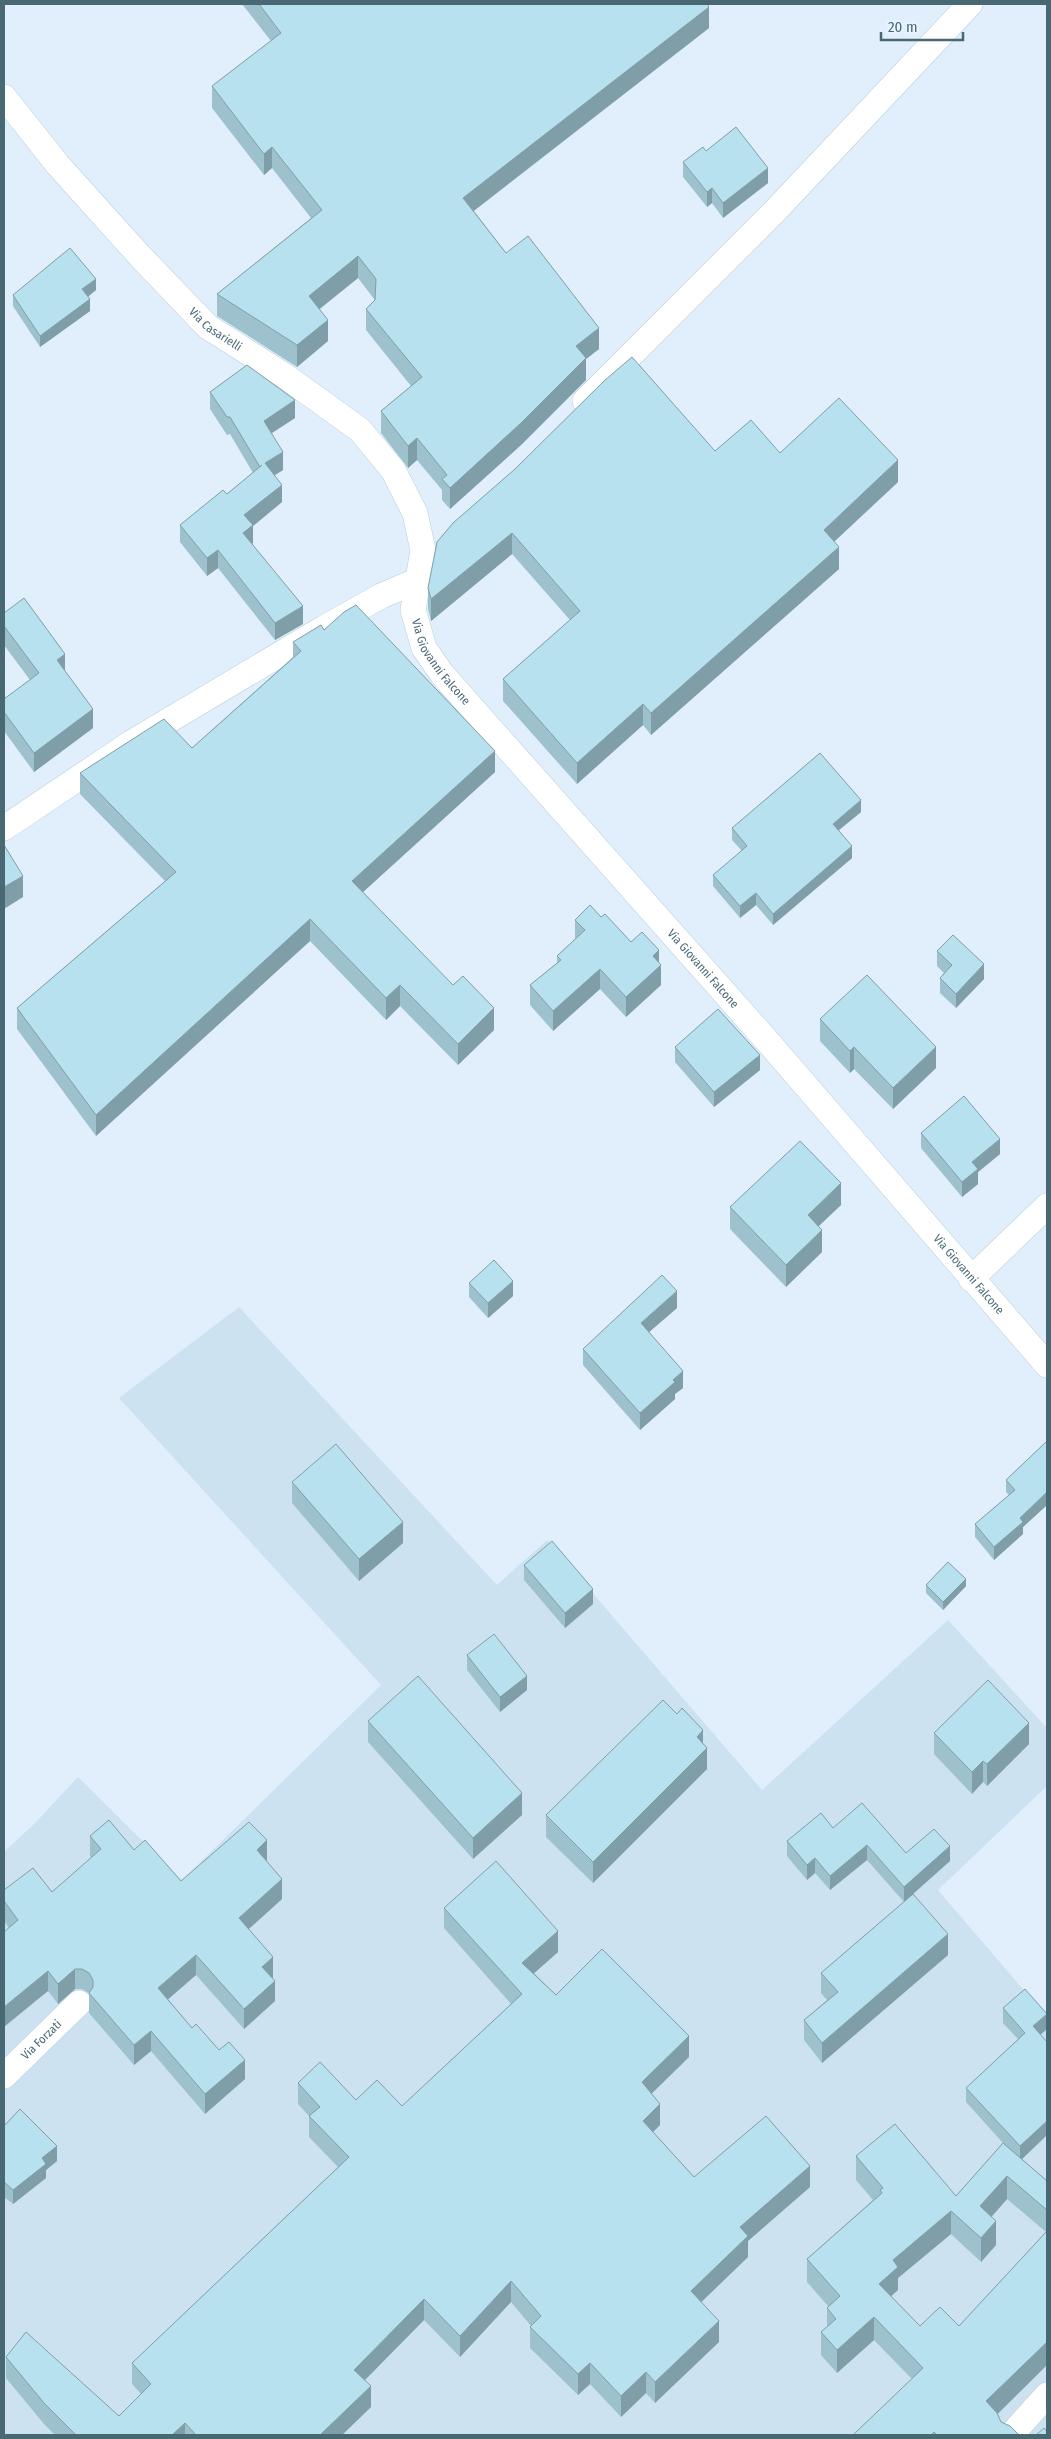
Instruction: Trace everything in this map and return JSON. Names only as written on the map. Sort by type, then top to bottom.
[{"type":"street","points":[[572,414],[775,211],[970,4]]},
{"type":"street","name":"Via Casarielli","points":[[4,97],[58,164],[139,255],[208,327],[285,376],[360,430],[393,470],[415,513],[423,550]]},
{"type":"street","points":[[423,550],[446,532]]},
{"type":"street","name":"Via Giovanni Falcone","points":[[423,550],[416,580],[413,610],[424,648],[442,674],[769,1043],[1047,1365]]},
{"type":"street","points":[[4,828],[131,743],[348,614],[416,580]]},
{"type":"street","points":[[971,1279],[1047,1206]]},
{"type":"street","name":"Via Forzati","points":[[4,2076],[79,2003]]},
{"type":"street","points":[[1011,2435],[1047,2395]]},
{"type":"shaded area","points":[[239,1307],[497,1585],[547,1540],[762,1790],[948,1620],[1047,1728],[1047,1786],[938,1890],[1047,2017],[1047,2435],[4,2435],[4,1852],[34,1824],[78,1777],[182,1880],[381,1685],[119,1398]]},
{"type":"building","points":[[259,4],[707,4],[709,7],[463,198],[506,253],[528,236],[599,328],[576,346],[586,358],[521,423],[450,488],[442,479],[447,475],[417,438],[408,446],[381,411],[422,377],[366,309],[375,300],[376,279],[358,256],[309,296],[328,320],[297,345],[217,294],[322,210],[272,147],[264,154],[212,86],[281,33]]},
{"type":"building","points":[[736,127],[768,168],[723,203],[712,188],[707,192],[683,162],[703,147],[706,151]]},
{"type":"building","points":[[70,248],[96,279],[82,289],[90,299],[40,336],[13,295]]},
{"type":"building","points":[[632,357],[715,451],[751,420],[780,453],[839,398],[898,460],[824,530],[839,547],[651,713],[643,704],[577,763],[503,679],[580,611],[512,533],[431,599],[428,588],[437,542],[453,523],[515,469],[604,381]]},
{"type":"building","points":[[247,365],[295,400],[264,421],[283,452],[265,463],[282,485],[244,515],[253,525],[243,533],[303,606],[275,623],[218,550],[207,558],[180,525],[223,490],[227,494],[260,467],[230,417],[227,417],[210,392]]},
{"type":"building","points":[[24,598],[65,654],[57,660],[93,709],[34,753],[4,712],[4,699],[39,673],[4,626],[4,613]]},
{"type":"building","points":[[356,605],[495,751],[352,881],[453,985],[463,976],[494,1008],[458,1044],[400,985],[386,998],[310,919],[96,1115],[17,1008],[176,872],[80,773],[164,719],[192,748],[301,651],[293,642],[321,625],[324,630],[344,612]]},
{"type":"building","points":[[820,753],[861,800],[833,824],[852,846],[773,914],[756,893],[740,906],[713,875],[747,846],[732,828]]},
{"type":"building","points":[[4,845],[23,876],[4,887]]},
{"type":"building","points":[[590,905],[601,917],[605,914],[631,942],[642,932],[659,950],[653,956],[661,965],[626,997],[600,969],[553,1011],[530,985],[561,960],[557,956],[585,930],[575,920]]},
{"type":"building","points":[[953,935],[984,964],[956,994],[940,978],[952,965],[937,951]]},
{"type":"building","points":[[867,975],[936,1047],[893,1088],[854,1047],[850,1051],[820,1019]]},
{"type":"building","points":[[718,1009],[760,1055],[714,1092],[675,1047]]},
{"type":"building","points":[[964,1096],[1000,1139],[972,1162],[978,1169],[962,1182],[921,1133]]},
{"type":"building","points":[[800,1141],[841,1183],[808,1215],[822,1230],[786,1265],[730,1207]]},
{"type":"building","points":[[494,1260],[513,1281],[488,1303],[469,1283]]},
{"type":"building","points":[[662,1275],[677,1291],[641,1323],[683,1371],[673,1380],[675,1382],[640,1413],[583,1349]]},
{"type":"building","points":[[1047,1441],[1047,1492],[1020,1518],[1023,1522],[994,1547],[975,1524],[1015,1490],[1006,1480]]},
{"type":"building","points":[[336,1444],[403,1522],[359,1559],[292,1482]]},
{"type":"building","points":[[552,1541],[593,1589],[565,1613],[524,1565]]},
{"type":"building","points":[[948,1562],[966,1579],[943,1602],[926,1585]]},
{"type":"building","points":[[494,1634],[527,1676],[500,1697],[467,1655]]},
{"type":"building","points":[[418,1676],[522,1793],[473,1838],[368,1721]]},
{"type":"building","points":[[988,1680],[1029,1723],[987,1764],[983,1761],[972,1772],[934,1733]]},
{"type":"building","points":[[663,1700],[677,1714],[682,1708],[703,1730],[697,1737],[707,1748],[593,1862],[546,1815]]},
{"type":"building","points":[[862,1803],[906,1853],[934,1829],[950,1846],[904,1887],[867,1845],[830,1876],[815,1858],[807,1865],[787,1841],[821,1813],[833,1828]]},
{"type":"building","points":[[109,1820],[134,1850],[145,1840],[181,1881],[249,1822],[267,1840],[257,1850],[282,1879],[239,1918],[273,1957],[262,1967],[275,1981],[244,2009],[196,1955],[158,1988],[192,2028],[196,2024],[219,2050],[229,2042],[245,2060],[205,2094],[151,2031],[134,2045],[89,1993],[93,1987],[93,1980],[89,1973],[82,1969],[75,1969],[58,1984],[48,1971],[4,2007],[4,1932],[18,1920],[4,1901],[4,1890],[33,1868],[52,1892],[101,1849],[90,1836]]},
{"type":"building","points":[[496,1861],[558,1931],[522,1963],[556,1995],[602,1949],[689,2036],[642,2082],[660,2104],[643,2121],[694,2177],[766,2116],[810,2166],[740,2227],[748,2236],[691,2291],[719,2321],[655,2382],[646,2372],[621,2396],[590,2363],[578,2374],[530,2327],[541,2316],[511,2281],[460,2336],[424,2299],[354,2370],[371,2386],[320,2435],[196,2435],[185,2423],[172,2435],[76,2435],[44,2403],[6,2357],[26,2332],[119,2416],[151,2384],[132,2363],[349,2157],[309,2116],[320,2107],[298,2083],[320,2062],[356,2100],[377,2080],[402,2106],[522,1994],[444,1908]]},
{"type":"building","points":[[913,1894],[948,1934],[822,2043],[804,2020],[838,1992],[821,1973]]},
{"type":"building","points":[[1025,1989],[1047,2014],[1033,2026],[1047,2042],[1047,2121],[1020,2146],[966,2088],[1025,2033],[1003,2008]]},
{"type":"building","points":[[20,2109],[57,2146],[42,2158],[46,2164],[13,2190],[4,2182],[4,2126]]},
{"type":"building","points":[[895,2124],[956,2196],[1003,2143],[1047,2181],[1047,2210],[1007,2176],[980,2206],[996,2221],[981,2238],[951,2211],[893,2260],[898,2267],[879,2284],[920,2326],[940,2307],[959,2326],[1047,2231],[1047,2342],[986,2401],[997,2413],[1001,2422],[1010,2426],[1019,2435],[937,2435],[934,2432],[931,2435],[853,2435],[923,2368],[874,2317],[837,2350],[821,2332],[836,2319],[827,2308],[840,2296],[807,2259],[882,2193],[880,2190],[883,2188],[856,2156]]},
{"type":"building","points":[[1044,2428],[1047,2435],[1036,2435]]}]
